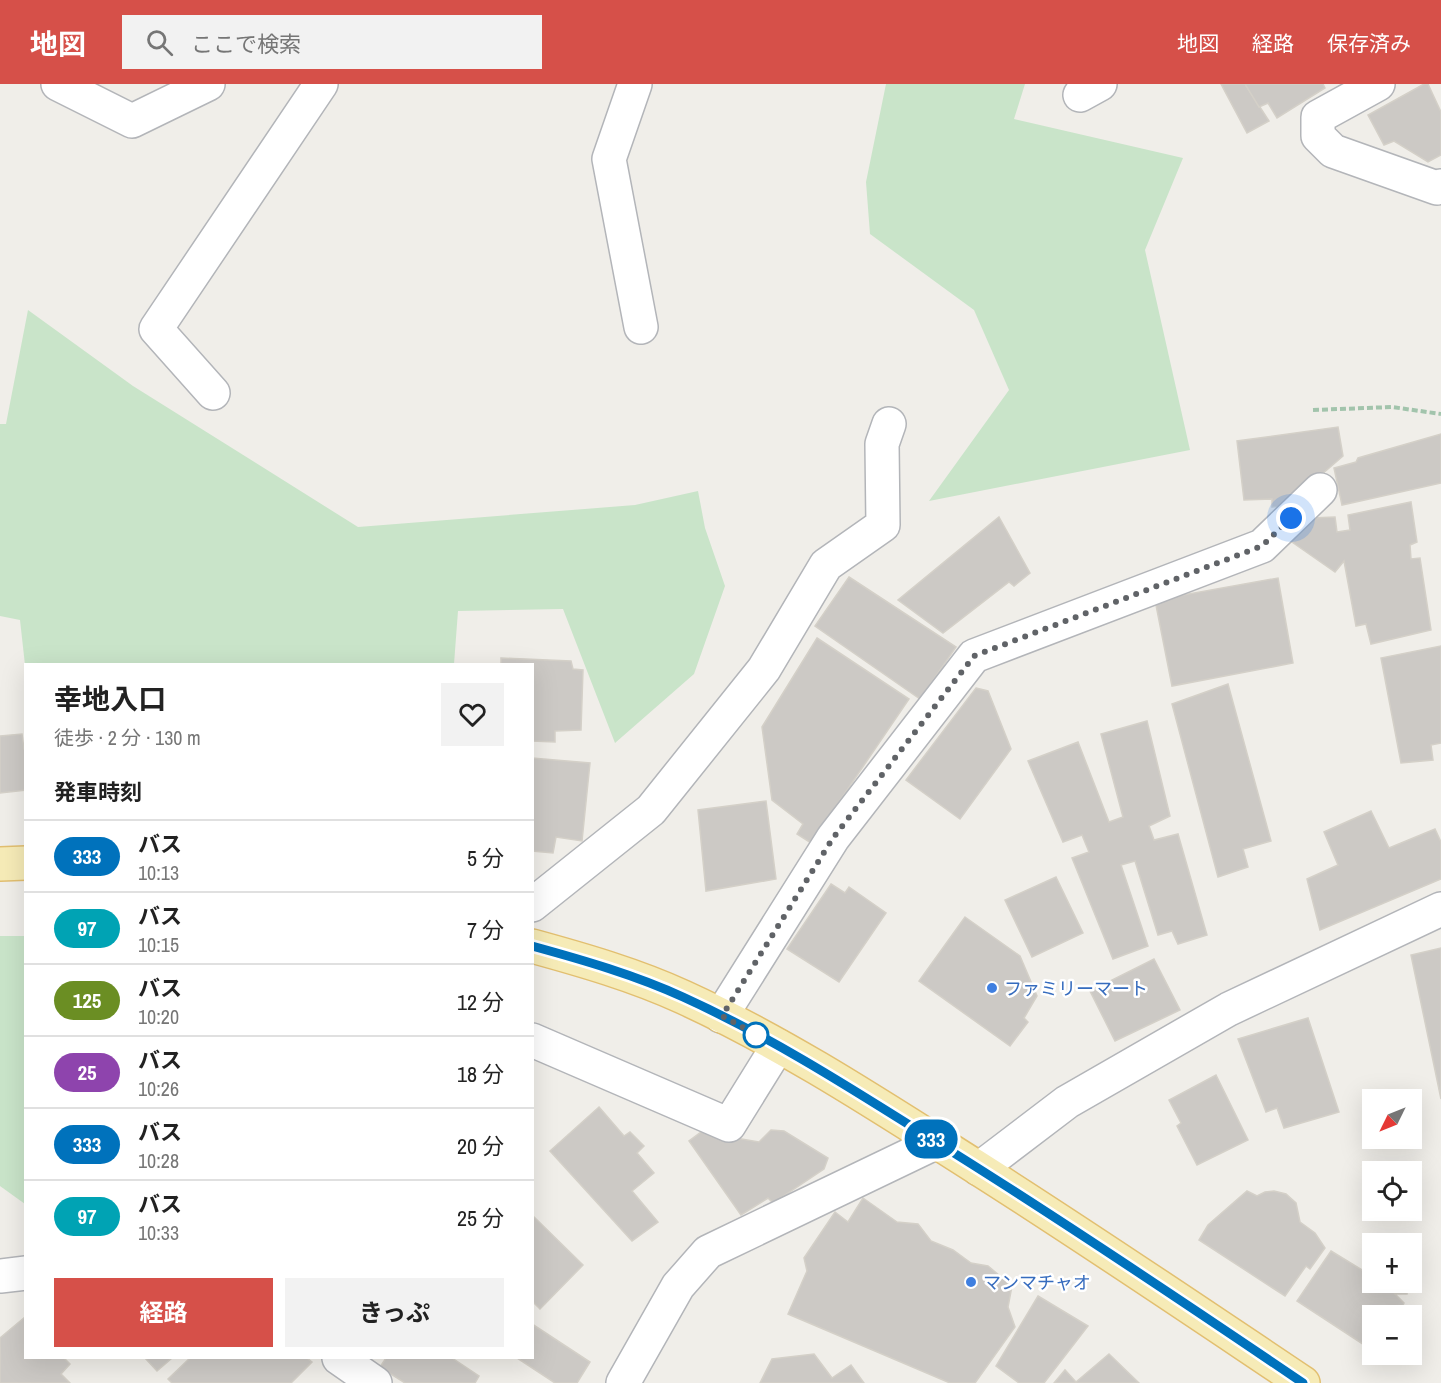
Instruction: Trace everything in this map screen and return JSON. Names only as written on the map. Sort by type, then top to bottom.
[{"type":"main road","points":[[0,864],[24,863]]},
{"type":"main road","points":[[534,947],[600,965],[682,996],[778,1046],[937,1142],[1082,1234],[1303,1383]]},
{"type":"street","points":[[58,84],[132,121],[208,84]]},
{"type":"street","points":[[213,393],[156,329],[321,84]]},
{"type":"street","points":[[635,84],[609,159],[641,327]]},
{"type":"street","points":[[1378,84],[1318,117],[1318,136],[1333,151],[1437,188],[1441,186]]},
{"type":"street","points":[[534,903],[651,810],[764,669],[826,566],[883,525],[882,444],[889,424]]},
{"type":"street","points":[[722,1016],[833,838],[974,656],[1262,546],[1320,490]]},
{"type":"street","points":[[979,1169],[1067,1102],[1219,1015],[1441,909]]},
{"type":"street","points":[[534,1041],[729,1125],[778,1046]]},
{"type":"street","points":[[623,1383],[678,1286],[708,1252],[937,1142]]},
{"type":"street","points":[[0,1276],[24,1273]]},
{"type":"street","points":[[340,1359],[375,1383]]},
{"type":"path","points":[[1313,410],[1392,407],[1441,414]]},
{"type":"green space","points":[[886,84],[1025,84],[1014,119],[1183,158],[1145,250],[1190,450],[929,501],[1009,390],[974,310],[870,234],[866,182]]},
{"type":"green space","points":[[28,310],[133,386],[358,527],[635,505],[698,491],[705,528],[725,586],[694,674],[615,743],[563,609],[458,611],[454,663],[25,663],[20,620],[0,616],[0,424],[6,424]]},
{"type":"green space","points":[[0,936],[24,936],[24,1203],[0,1186]]},
{"type":"building","points":[[1221,84],[1245,84],[1269,121],[1247,133]]},
{"type":"building","points":[[1245,84],[1323,84],[1325,88],[1277,118],[1268,103],[1259,107]]},
{"type":"building","points":[[1424,84],[1428,84],[1441,112],[1441,155],[1428,162],[1394,141],[1384,145],[1368,115]]},
{"type":"building","points":[[1338,427],[1343,456],[1285,506],[1272,507],[1272,499],[1244,500],[1237,441]]},
{"type":"building","points":[[1441,434],[1441,483],[1342,505],[1334,468],[1356,462],[1358,458]]},
{"type":"building","points":[[1411,502],[1417,542],[1410,545],[1411,559],[1420,558],[1431,630],[1371,644],[1366,624],[1356,626],[1344,561],[1335,572],[1289,540],[1310,518],[1335,517],[1337,532],[1350,530],[1348,515]]},
{"type":"building","points":[[999,517],[1030,573],[1014,586],[1009,582],[943,633],[898,600]]},
{"type":"building","points":[[849,577],[956,647],[920,699],[815,626]]},
{"type":"building","points":[[1278,578],[1293,663],[1172,686],[1155,600]]},
{"type":"building","points":[[817,638],[909,699],[811,843],[797,834],[803,824],[772,800],[762,727]]},
{"type":"building","points":[[1441,646],[1441,743],[1431,745],[1433,760],[1401,763],[1381,658]]},
{"type":"building","points":[[501,658],[571,661],[573,669],[583,670],[581,730],[555,731],[555,742],[534,741],[534,663],[501,663]]},
{"type":"building","points":[[1228,684],[1271,841],[1243,849],[1248,867],[1218,877],[1172,704]]},
{"type":"building","points":[[976,688],[988,691],[1011,749],[960,819],[906,780]]},
{"type":"building","points":[[1147,721],[1170,816],[1149,826],[1154,840],[1178,834],[1207,935],[1178,944],[1172,931],[1158,935],[1135,861],[1121,865],[1148,946],[1113,959],[1072,858],[1089,852],[1082,835],[1063,842],[1028,761],[1078,742],[1109,822],[1123,817],[1101,734]]},
{"type":"building","points":[[22,734],[24,790],[0,793],[0,736]]},
{"type":"building","points":[[534,758],[590,763],[582,841],[556,837],[553,853],[534,851]]},
{"type":"building","points":[[766,801],[776,879],[706,891],[698,810]]},
{"type":"building","points":[[1371,811],[1389,848],[1435,829],[1441,842],[1441,879],[1320,930],[1307,879],[1338,865],[1324,832]]},
{"type":"building","points":[[1056,877],[1083,933],[1032,957],[1005,900]]},
{"type":"building","points":[[831,884],[845,893],[849,887],[886,913],[839,982],[787,949]]},
{"type":"building","points":[[965,917],[1020,956],[1037,996],[1024,1018],[1028,1022],[1010,1046],[919,981]]},
{"type":"building","points":[[1441,948],[1441,1099],[1411,955]]},
{"type":"building","points":[[1154,959],[1180,1010],[1115,1041],[1090,991]]},
{"type":"building","points":[[1308,1018],[1339,1112],[1284,1128],[1277,1108],[1266,1112],[1238,1039]]},
{"type":"building","points":[[1216,1075],[1248,1140],[1197,1165],[1177,1126],[1181,1123],[1169,1100]]},
{"type":"building","points":[[599,1107],[624,1136],[630,1132],[644,1146],[637,1153],[654,1173],[632,1191],[658,1222],[632,1241],[550,1151]]},
{"type":"building","points":[[771,1130],[784,1131],[828,1158],[824,1169],[773,1203],[768,1198],[741,1215],[689,1141],[701,1132],[759,1142]]},
{"type":"building","points":[[1247,1191],[1257,1196],[1274,1191],[1286,1194],[1296,1203],[1300,1222],[1315,1233],[1325,1248],[1310,1269],[1306,1266],[1285,1296],[1199,1240],[1208,1225]]},
{"type":"building","points":[[863,1198],[897,1222],[918,1224],[931,1241],[953,1250],[971,1263],[988,1266],[1012,1286],[1008,1307],[1015,1327],[975,1383],[950,1383],[788,1314],[807,1271],[804,1258],[835,1212],[848,1222]]},
{"type":"building","points":[[534,1217],[583,1265],[540,1309],[534,1303]]},
{"type":"building","points":[[1331,1251],[1362,1270],[1362,1293],[1407,1293],[1395,1294],[1404,1303],[1403,1305],[1362,1305],[1362,1343],[1297,1301]]},
{"type":"building","points":[[1038,1296],[1088,1326],[1044,1383],[1019,1383],[996,1366]]},
{"type":"building","points":[[24,1318],[24,1359],[65,1359],[70,1364],[61,1374],[70,1383],[0,1383],[0,1338]]},
{"type":"building","points":[[534,1325],[590,1362],[577,1383],[555,1383],[519,1359],[534,1359]]},
{"type":"building","points":[[814,1354],[832,1378],[851,1365],[864,1383],[760,1383],[772,1359]]},
{"type":"building","points":[[1109,1354],[1139,1383],[1054,1383],[1065,1370],[1076,1382]]},
{"type":"building","points":[[146,1359],[171,1359],[157,1371]]},
{"type":"building","points":[[189,1359],[308,1359],[312,1362],[291,1383],[172,1383],[168,1379]]},
{"type":"building","points":[[385,1359],[454,1359],[479,1376],[475,1383],[405,1383],[380,1367]]},
{"type":"bus line","name":"333","points":[[534,947],[600,965],[682,996],[778,1046],[903,1120],[1082,1234],[1303,1383]]},
{"type":"place","name":"ファミリーマート","points":[[992,988]]},
{"type":"place","name":"マンマチャオ","points":[[971,1282]]},
{"type":"route","points":[[756,1035],[759,1036],[722,1016],[833,838],[974,656],[1262,546],[1291,518]]}]
